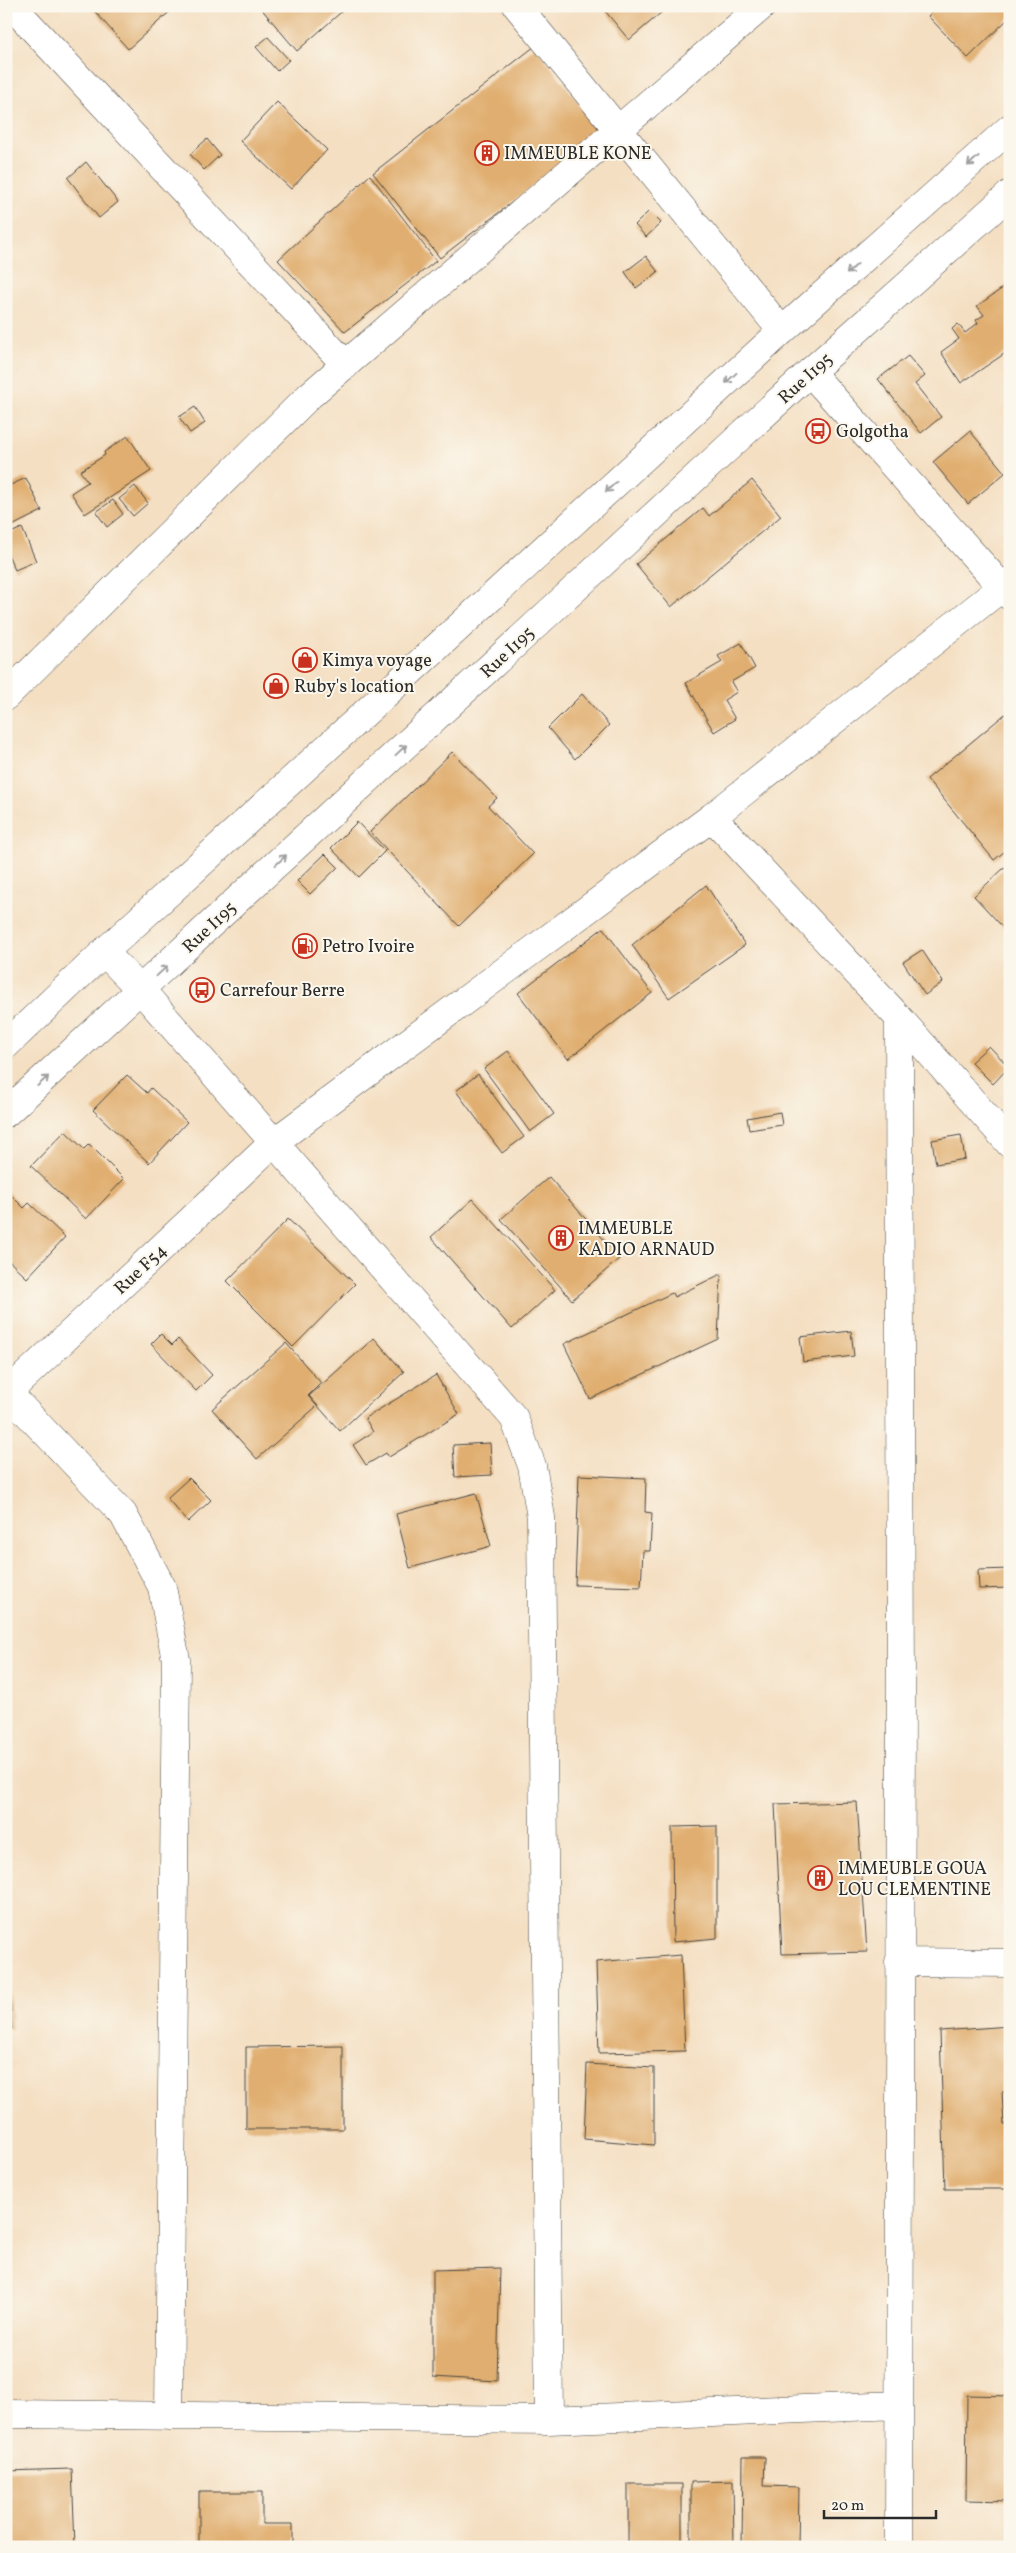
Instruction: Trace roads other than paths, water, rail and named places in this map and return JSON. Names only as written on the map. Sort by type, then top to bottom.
[{"type":"street","points":[[12,6],[346,365]]},
{"type":"street","points":[[516,6],[782,331]]},
{"type":"street","points":[[6,696],[309,396],[762,6]]},
{"type":"street","points":[[6,1045],[104,952],[782,331],[1010,128]]},
{"type":"street","name":"Rue I195","points":[[6,1114],[810,372],[1010,194]]},
{"type":"street","points":[[810,372],[1007,588]]},
{"type":"street","name":"Rue F54","points":[[7,1394],[273,1143],[712,817],[1007,588]]},
{"type":"street","points":[[712,817],[899,1018],[1010,1144]]},
{"type":"street","points":[[104,952],[141,990],[514,1418],[532,1466],[541,1517],[549,2420]]},
{"type":"street","points":[[899,1018],[899,2547]]},
{"type":"street","points":[[7,1394],[122,1514],[162,1587],[176,1660],[169,2416]]},
{"type":"street","points":[[899,1962],[1010,1963]]},
{"type":"street","points":[[6,2414],[549,2420],[898,2406]]},
{"type":"place","name":"IMMEUBLE KONE","points":[[487,153]]},
{"type":"place","name":"Golgotha","points":[[818,431]]},
{"type":"place","name":"Kimya voyage","points":[[305,660]]},
{"type":"place","name":"Ruby's location","points":[[276,686]]},
{"type":"place","name":"Petro Ivoire","points":[[305,946]]},
{"type":"place","name":"Carrefour Berre","points":[[202,990]]},
{"type":"place","name":"IMMEUBLE KADIO ARNAUD","points":[[561,1238]]},
{"type":"place","name":"IMMEUBLE GOUA LOU CLEMENTINE","points":[[820,1878]]}]
